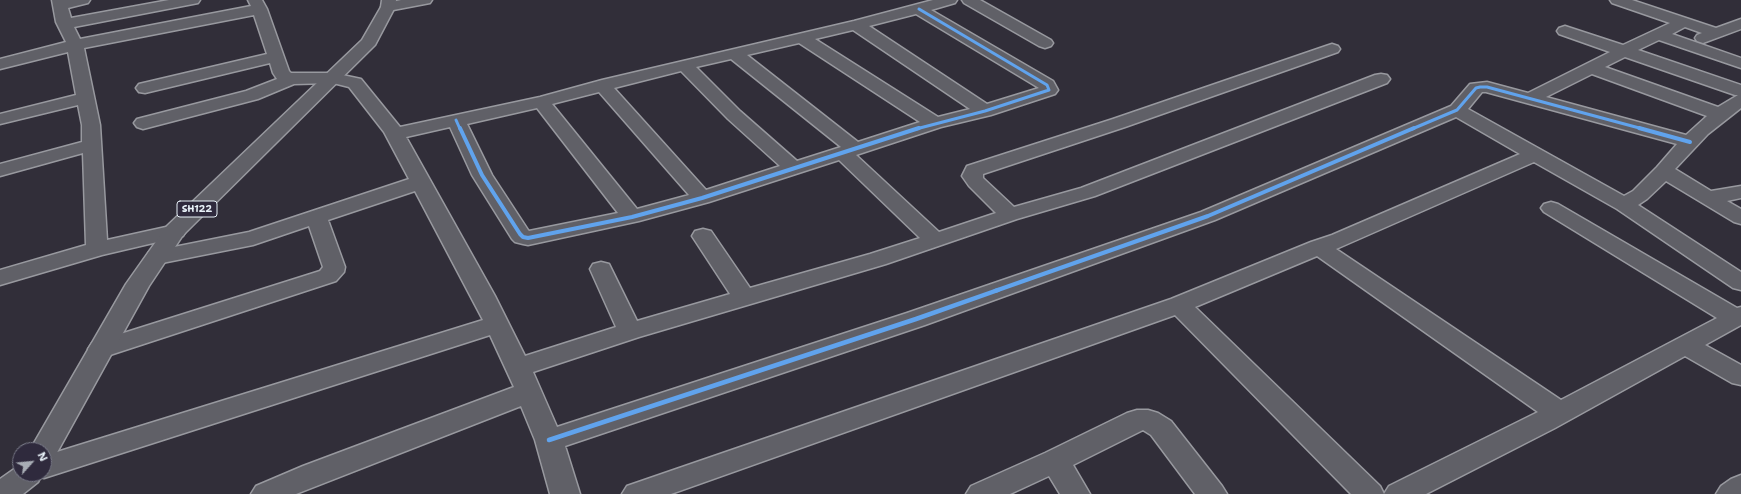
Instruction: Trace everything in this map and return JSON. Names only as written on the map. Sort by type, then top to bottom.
[{"type":"street","points":[[83,0],[59,2],[65,24],[75,45],[91,125],[97,249]]},
{"type":"street","points":[[65,24],[193,0]]},
{"type":"street","points":[[388,3],[425,0]]},
{"type":"street","points":[[394,134],[541,102],[602,85],[856,25],[950,0]]},
{"type":"street","points":[[969,0],[1045,43]]},
{"type":"street","points":[[1617,0],[1717,33]]},
{"type":"street","name":"SH122","points":[[49,442],[138,284],[175,231],[369,42],[388,3]]},
{"type":"street","points":[[0,64],[75,45],[257,4],[281,72],[285,77],[291,80]]},
{"type":"street","points":[[456,120],[482,175],[523,237],[536,238],[632,218],[702,198],[935,123],[985,111],[1046,93],[1050,89],[1047,85],[919,9]]},
{"type":"street","points":[[1529,99],[1684,22]]},
{"type":"street","points":[[1689,45],[1741,24]]},
{"type":"street","points":[[856,25],[985,111]]},
{"type":"street","points":[[1565,31],[1741,91]]},
{"type":"street","points":[[1659,35],[1741,63]]},
{"type":"street","points":[[802,38],[935,123]]},
{"type":"street","points":[[1010,215],[976,182],[972,176],[974,170],[1119,123],[1332,49]]},
{"type":"street","points":[[734,53],[849,151],[935,240]]},
{"type":"street","points":[[145,88],[276,57]]},
{"type":"street","points":[[684,65],[734,115],[795,169]]},
{"type":"street","points":[[1591,68],[1720,114]]},
{"type":"street","points":[[143,123],[252,95],[291,80],[333,78],[350,80],[359,86],[394,134],[497,324],[518,367],[549,440],[565,494]]},
{"type":"street","points":[[518,367],[630,331],[878,259],[1010,215],[1088,192],[1381,79]]},
{"type":"street","points":[[602,85],[702,198]]},
{"type":"street","points":[[549,440],[916,319],[1208,216],[1461,106],[1480,87],[1487,87],[1690,142]]},
{"type":"street","points":[[0,119],[86,98]]},
{"type":"street","points":[[1624,205],[1640,195],[1690,142],[1720,114],[1741,100]]},
{"type":"street","points":[[541,102],[632,218]]},
{"type":"street","points":[[1461,106],[1535,154],[1624,205],[1741,283]]},
{"type":"street","points":[[0,170],[92,145]]},
{"type":"street","points":[[637,494],[1179,305],[1318,247],[1340,240],[1535,154]]},
{"type":"street","points":[[1669,164],[1708,198],[1741,218]]},
{"type":"street","points":[[157,257],[253,238],[421,182]]},
{"type":"street","points":[[1708,198],[1741,192]]},
{"type":"street","points":[[1551,208],[1738,316]]},
{"type":"street","points":[[101,349],[328,276],[333,272],[334,267],[316,217]]},
{"type":"street","points":[[0,278],[97,249],[175,231]]},
{"type":"street","points":[[703,236],[744,297]]},
{"type":"street","points":[[1318,247],[1559,413]]},
{"type":"street","points":[[601,269],[630,331]]},
{"type":"street","points":[[1179,305],[1370,494]]},
{"type":"street","points":[[1399,494],[1559,413],[1738,316]]},
{"type":"street","points":[[52,464],[497,324]]},
{"type":"street","points":[[1684,345],[1741,376]]},
{"type":"street","points":[[266,494],[315,484],[529,392]]},
{"type":"street","points":[[981,494],[1055,461],[1137,420],[1148,420],[1161,428],[1212,494]]},
{"type":"street","points":[[1055,461],[1075,494]]},
{"type":"street","points":[[2,494],[18,482]]},
{"type":"street","points":[[1731,494],[1741,487]]},
{"type":"cycle path","points":[[456,120],[482,175],[520,234],[523,237],[528,238],[632,217],[702,198],[935,123],[985,111],[1049,90],[1047,85],[919,9]]},
{"type":"cycle path","points":[[549,440],[916,319],[1208,216],[1457,110],[1476,88],[1487,87],[1690,142]]}]
